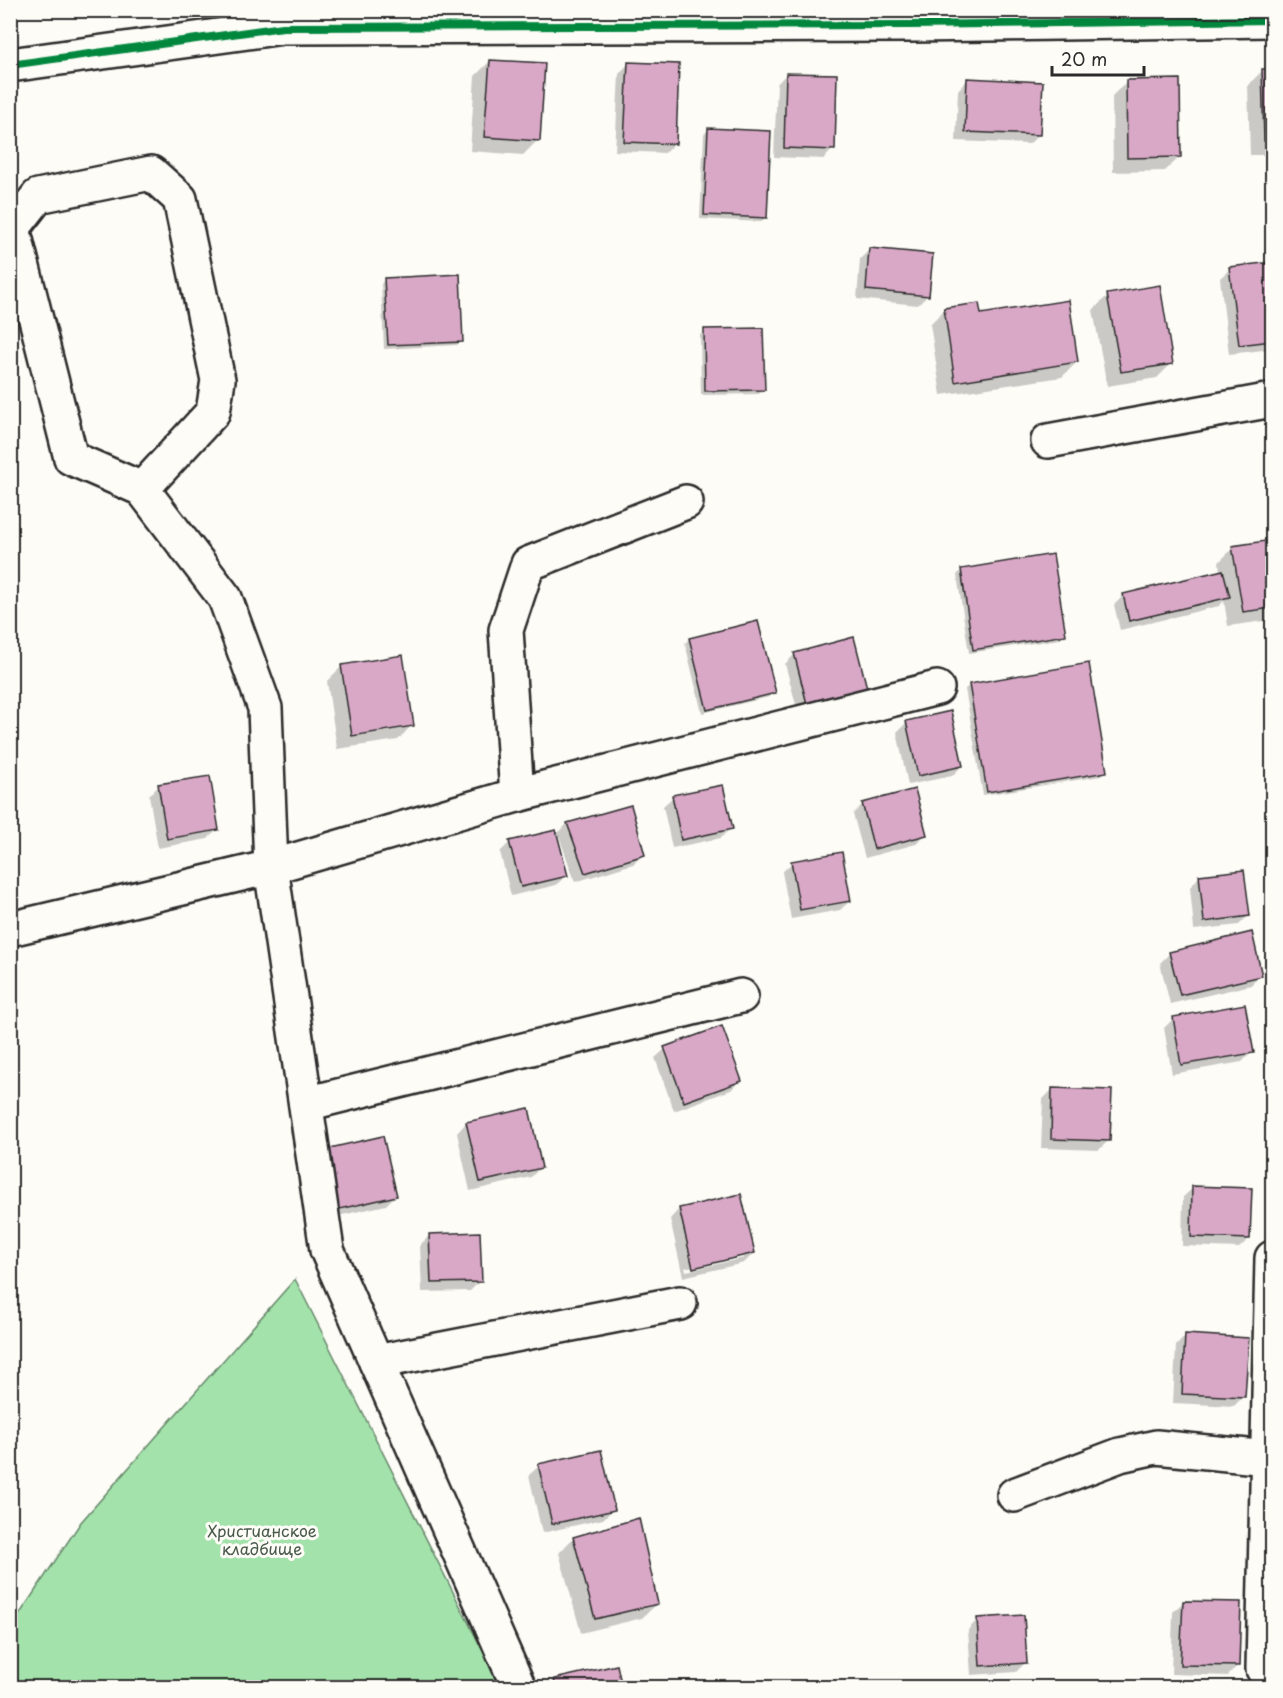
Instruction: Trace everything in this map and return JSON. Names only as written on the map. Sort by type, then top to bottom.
[{"type":"street","points":[[10,65],[282,19],[1272,20]]},
{"type":"street","points":[[142,489],[213,412],[218,380],[180,199],[151,173],[38,196],[13,228],[71,458],[142,489],[225,598],[265,708],[271,867],[327,1250],[519,1688]]},
{"type":"street","points":[[1048,441],[1272,400]]},
{"type":"street","points":[[517,795],[506,630],[528,564],[686,502]]},
{"type":"street","points":[[10,929],[271,867],[517,795],[938,688]]},
{"type":"street","points":[[306,1104],[741,996]]},
{"type":"street","points":[[1263,1669],[1272,1258]]},
{"type":"street","points":[[376,1362],[680,1303]]},
{"type":"street","points":[[1014,1495],[1120,1455],[1156,1447],[1268,1458]]},
{"type":"green space","name":"Христианское кладбище","points":[[295,1279],[501,1687],[11,1688],[11,1627],[81,1522]]},
{"type":"building","points":[[490,60],[545,63],[540,141],[484,137]]},
{"type":"building","points":[[628,62],[679,64],[676,144],[624,142]]},
{"type":"building","points":[[1262,69],[1272,69],[1272,141],[1264,141]]},
{"type":"building","points":[[786,73],[837,74],[835,150],[784,148]]},
{"type":"building","points":[[967,78],[1043,82],[1040,135],[965,132]]},
{"type":"building","points":[[1180,79],[1181,157],[1127,158],[1126,80]]},
{"type":"building","points":[[708,128],[771,131],[767,218],[704,215]]},
{"type":"building","points":[[869,248],[933,254],[929,296],[866,290]]},
{"type":"building","points":[[1272,262],[1272,341],[1239,345],[1229,267]]},
{"type":"building","points":[[460,274],[463,342],[388,345],[384,278]]},
{"type":"building","points":[[1160,285],[1173,364],[1121,372],[1107,294]]},
{"type":"building","points":[[1069,300],[1078,362],[955,382],[944,308],[979,303],[981,314]]},
{"type":"building","points":[[763,328],[765,390],[705,391],[704,329]]},
{"type":"building","points":[[1272,540],[1272,608],[1243,612],[1232,546]]},
{"type":"building","points":[[1053,554],[1066,635],[973,650],[961,569]]},
{"type":"building","points":[[1223,570],[1230,597],[1129,621],[1123,594]]},
{"type":"building","points":[[758,621],[776,693],[707,710],[689,638]]},
{"type":"building","points":[[854,637],[867,688],[807,704],[794,653]]},
{"type":"building","points":[[403,655],[414,726],[352,736],[341,665]]},
{"type":"building","points":[[1089,663],[1107,772],[987,792],[969,684]]},
{"type":"building","points":[[951,711],[963,766],[918,776],[906,721]]},
{"type":"building","points":[[210,776],[219,830],[167,839],[158,784]]},
{"type":"building","points":[[723,785],[733,829],[681,840],[672,795]]},
{"type":"building","points":[[915,789],[927,835],[874,849],[862,803]]},
{"type":"building","points":[[631,805],[645,855],[585,873],[567,823]]},
{"type":"building","points":[[556,830],[568,876],[521,887],[509,841]]},
{"type":"building","points":[[842,852],[851,901],[800,910],[791,861]]},
{"type":"building","points":[[1244,870],[1250,916],[1204,922],[1199,875]]},
{"type":"building","points":[[1252,932],[1262,976],[1180,995],[1169,952]]},
{"type":"building","points":[[1245,1004],[1254,1053],[1181,1065],[1173,1017]]},
{"type":"building","points":[[722,1026],[742,1081],[684,1102],[664,1047]]},
{"type":"building","points":[[1052,1088],[1112,1090],[1110,1141],[1051,1139]]},
{"type":"building","points":[[529,1108],[542,1168],[480,1182],[466,1122]]},
{"type":"building","points":[[383,1136],[397,1196],[335,1210],[321,1150]]},
{"type":"building","points":[[1192,1186],[1252,1188],[1250,1239],[1191,1237]]},
{"type":"building","points":[[741,1194],[755,1253],[693,1268],[679,1208]]},
{"type":"building","points":[[480,1232],[482,1282],[431,1283],[429,1234]]},
{"type":"building","points":[[1185,1334],[1249,1338],[1245,1397],[1182,1394]]},
{"type":"building","points":[[601,1450],[615,1510],[552,1524],[538,1464]]},
{"type":"building","points":[[639,1518],[658,1604],[595,1619],[573,1537]]},
{"type":"building","points":[[1183,1601],[1241,1602],[1239,1666],[1180,1665]]},
{"type":"building","points":[[1024,1615],[1027,1663],[980,1666],[977,1618]]},
{"type":"building","points":[[617,1665],[622,1688],[556,1688],[554,1679]]},
{"type":"cycle path","points":[[10,65],[283,27],[911,25],[1272,20]]}]
